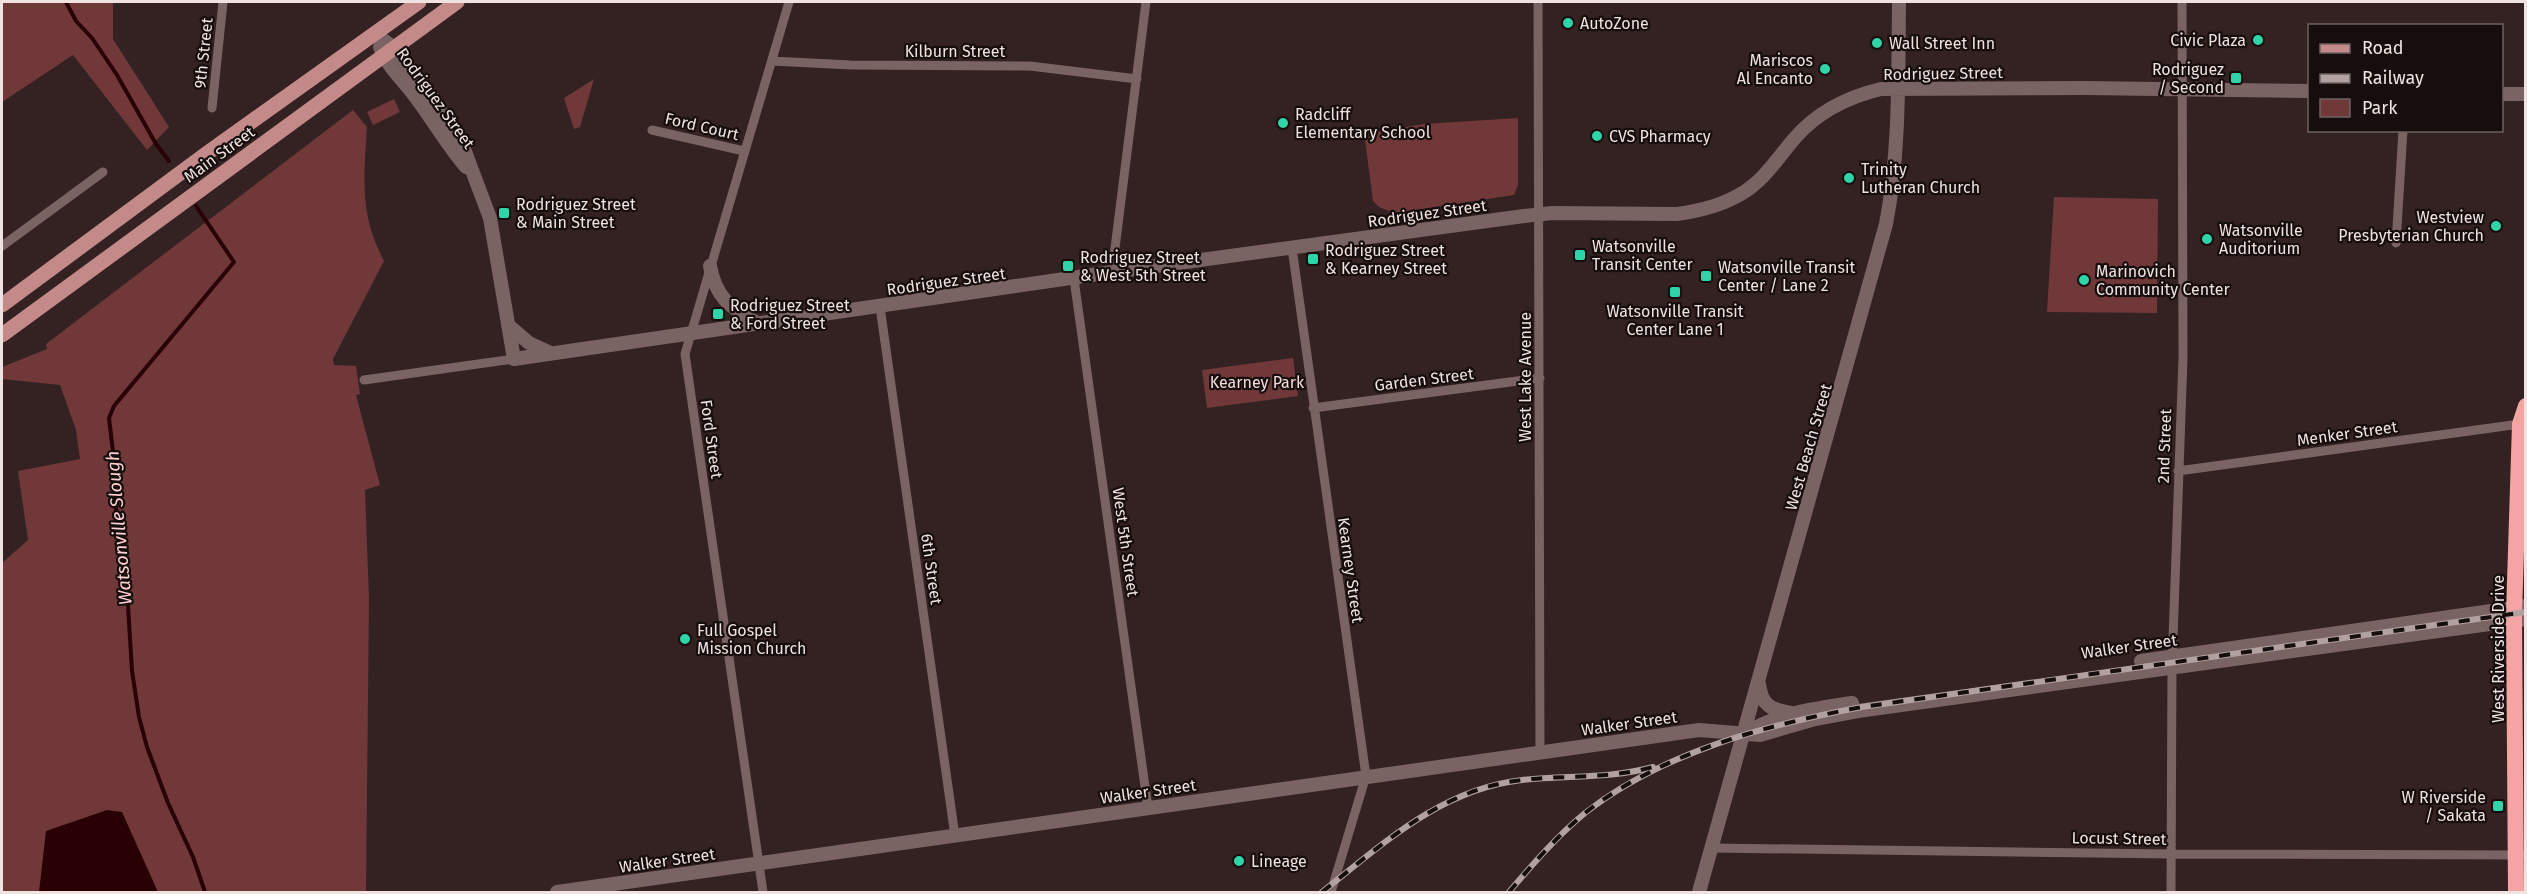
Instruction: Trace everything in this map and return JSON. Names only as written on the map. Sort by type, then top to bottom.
[{"type":"highway","name":"West Riverside Drive","points":[[2516,892],[2521,854],[2520,424],[2526,406]]},
{"type":"main road","name":"Main Street","points":[[2,305],[206,154],[419,2]]},
{"type":"main road","name":"Main Street","points":[[2,335],[457,2]]},
{"type":"main road","name":"West Beach Street","points":[[1700,892],[1886,224],[1891,189],[1898,88],[1899,2]]},
{"type":"main road","name":"Rodriguez Street","points":[[375,34],[452,126],[461,141],[490,218],[514,359],[1112,272],[1538,214],[1677,214],[1716,205],[1740,195],[1758,182],[1808,124],[1823,112],[1864,93],[1898,88],[2184,88],[2308,91]]},
{"type":"main road","points":[[2503,94],[2526,94]]},
{"type":"main road","points":[[710,266],[715,287],[724,300],[758,324]]},
{"type":"main road","points":[[508,325],[529,342],[554,354]]},
{"type":"main road","name":"Walker Street","points":[[1743,735],[1762,722],[1791,713],[2520,613]]},
{"type":"main road","name":"Walker Street","points":[[557,892],[1699,730],[1760,735],[1815,719],[1858,711],[2172,662]]},
{"type":"main road","points":[[1758,681],[1761,699],[1767,705],[1791,713]]},
{"type":"street","name":"9th Street","points":[[213,108],[223,2]]},
{"type":"street","name":"Ford Street","points":[[763,892],[685,354],[789,2]]},
{"type":"street","points":[[1112,272],[1146,2]]},
{"type":"street","name":"West Lake Avenue","points":[[1538,2],[1540,752]]},
{"type":"street","name":"2nd Street","points":[[2171,892],[2172,662],[2183,358],[2182,2]]},
{"type":"street","name":"Kilburn Street","points":[[772,61],[850,65],[1030,66],[1137,79]]},
{"type":"street","name":"Ford Court","points":[[652,130],[744,151]]},
{"type":"street","points":[[2396,243],[2403,132]]},
{"type":"street","points":[[2,246],[103,172]]},
{"type":"street","name":"Kearney Street","points":[[1292,248],[1366,776],[1331,892]]},
{"type":"street","name":"West 5th Street","points":[[1074,279],[1148,808]]},
{"type":"street","name":"6th Street","points":[[880,307],[955,836]]},
{"type":"street","name":"Rodriguez Street","points":[[364,380],[514,359]]},
{"type":"street","name":"Garden Street","points":[[1313,408],[1540,378]]},
{"type":"street","name":"Menker Street","points":[[2178,471],[2520,424]]},
{"type":"street","name":"Locust Street","points":[[1713,848],[2172,854],[2521,854]]},
{"type":"green space","points":[[2,2],[113,2],[113,39],[169,127],[147,150],[73,55],[2,102]]},
{"type":"green space","points":[[594,79],[580,127],[574,129],[564,98]]},
{"type":"green space","points":[[394,99],[400,112],[373,125],[367,112]]},
{"type":"green space","points":[[353,110],[367,127],[365,196],[370,227],[384,261],[333,359],[334,365],[356,366],[360,394],[356,395],[380,485],[365,490],[369,598],[366,892],[2,892],[2,563],[28,540],[18,471],[80,459],[76,430],[60,385],[2,379],[2,367],[47,349],[46,344]]},
{"type":"green space","points":[[1518,118],[1518,185],[1514,195],[1394,213],[1379,207],[1373,201],[1365,140],[1369,139],[1368,133],[1424,124]]},
{"type":"green space","points":[[2054,197],[2158,199],[2157,313],[2047,312]]},
{"type":"green space","name":"Kearney Park","points":[[1293,358],[1298,396],[1207,408],[1202,370]]},
{"type":"shaded area","points":[[107,810],[122,812],[158,892],[39,892],[46,831]]},
{"type":"waterway","name":"Watsonville Slough","points":[[66,2],[76,21],[92,38],[117,75],[156,144],[169,161]]},
{"type":"waterway","name":"Watsonville Slough","points":[[196,206],[234,262],[114,406],[109,418],[116,509],[127,590],[132,671],[139,717],[147,747],[168,803],[193,857],[205,892]]},
{"type":"railway","points":[[1509,892],[1565,831],[1585,813],[1615,792],[1682,757],[1753,732],[1862,707],[2526,612]]},
{"type":"railway","points":[[1322,892],[1415,821],[1465,795],[1493,785],[1522,780],[1604,775],[1653,767]]},
{"type":"place","name":"AutoZone","points":[[1568,23]]},
{"type":"place","name":"Civic Plaza","points":[[2258,40]]},
{"type":"place","name":"Wall Street Inn","points":[[1877,43]]},
{"type":"place","name":"Mariscos Al Encanto","points":[[1825,69]]},
{"type":"place","name":"Rodriguez / Second","points":[[2236,78]]},
{"type":"place","name":"Radcliff Elementary School","points":[[1283,123]]},
{"type":"place","name":"CVS Pharmacy","points":[[1597,136]]},
{"type":"place","name":"Trinity Lutheran Church","points":[[1849,178]]},
{"type":"place","name":"Rodriguez Street & Main Street","points":[[504,213]]},
{"type":"place","name":"Westview Presbyterian Church","points":[[2496,226]]},
{"type":"place","name":"Watsonville Auditorium","points":[[2207,239]]},
{"type":"place","name":"Watsonville Transit Center","points":[[1580,255]]},
{"type":"place","name":"Rodriguez Street & Kearney Street","points":[[1313,259]]},
{"type":"place","name":"Rodriguez Street & West 5th Street","points":[[1068,266]]},
{"type":"place","name":"Watsonville Transit Center / Lane 2","points":[[1706,276]]},
{"type":"place","name":"Marinovich Community Center","points":[[2084,280]]},
{"type":"place","name":"Watsonville Transit Center Lane 1","points":[[1675,292]]},
{"type":"place","name":"Rodriguez Street & Ford Street","points":[[718,314]]},
{"type":"place","name":"Full Gospel Mission Church","points":[[685,639]]},
{"type":"place","name":"W Riverside / Sakata","points":[[2498,806]]},
{"type":"place","name":"Lineage","points":[[1239,861]]}]
